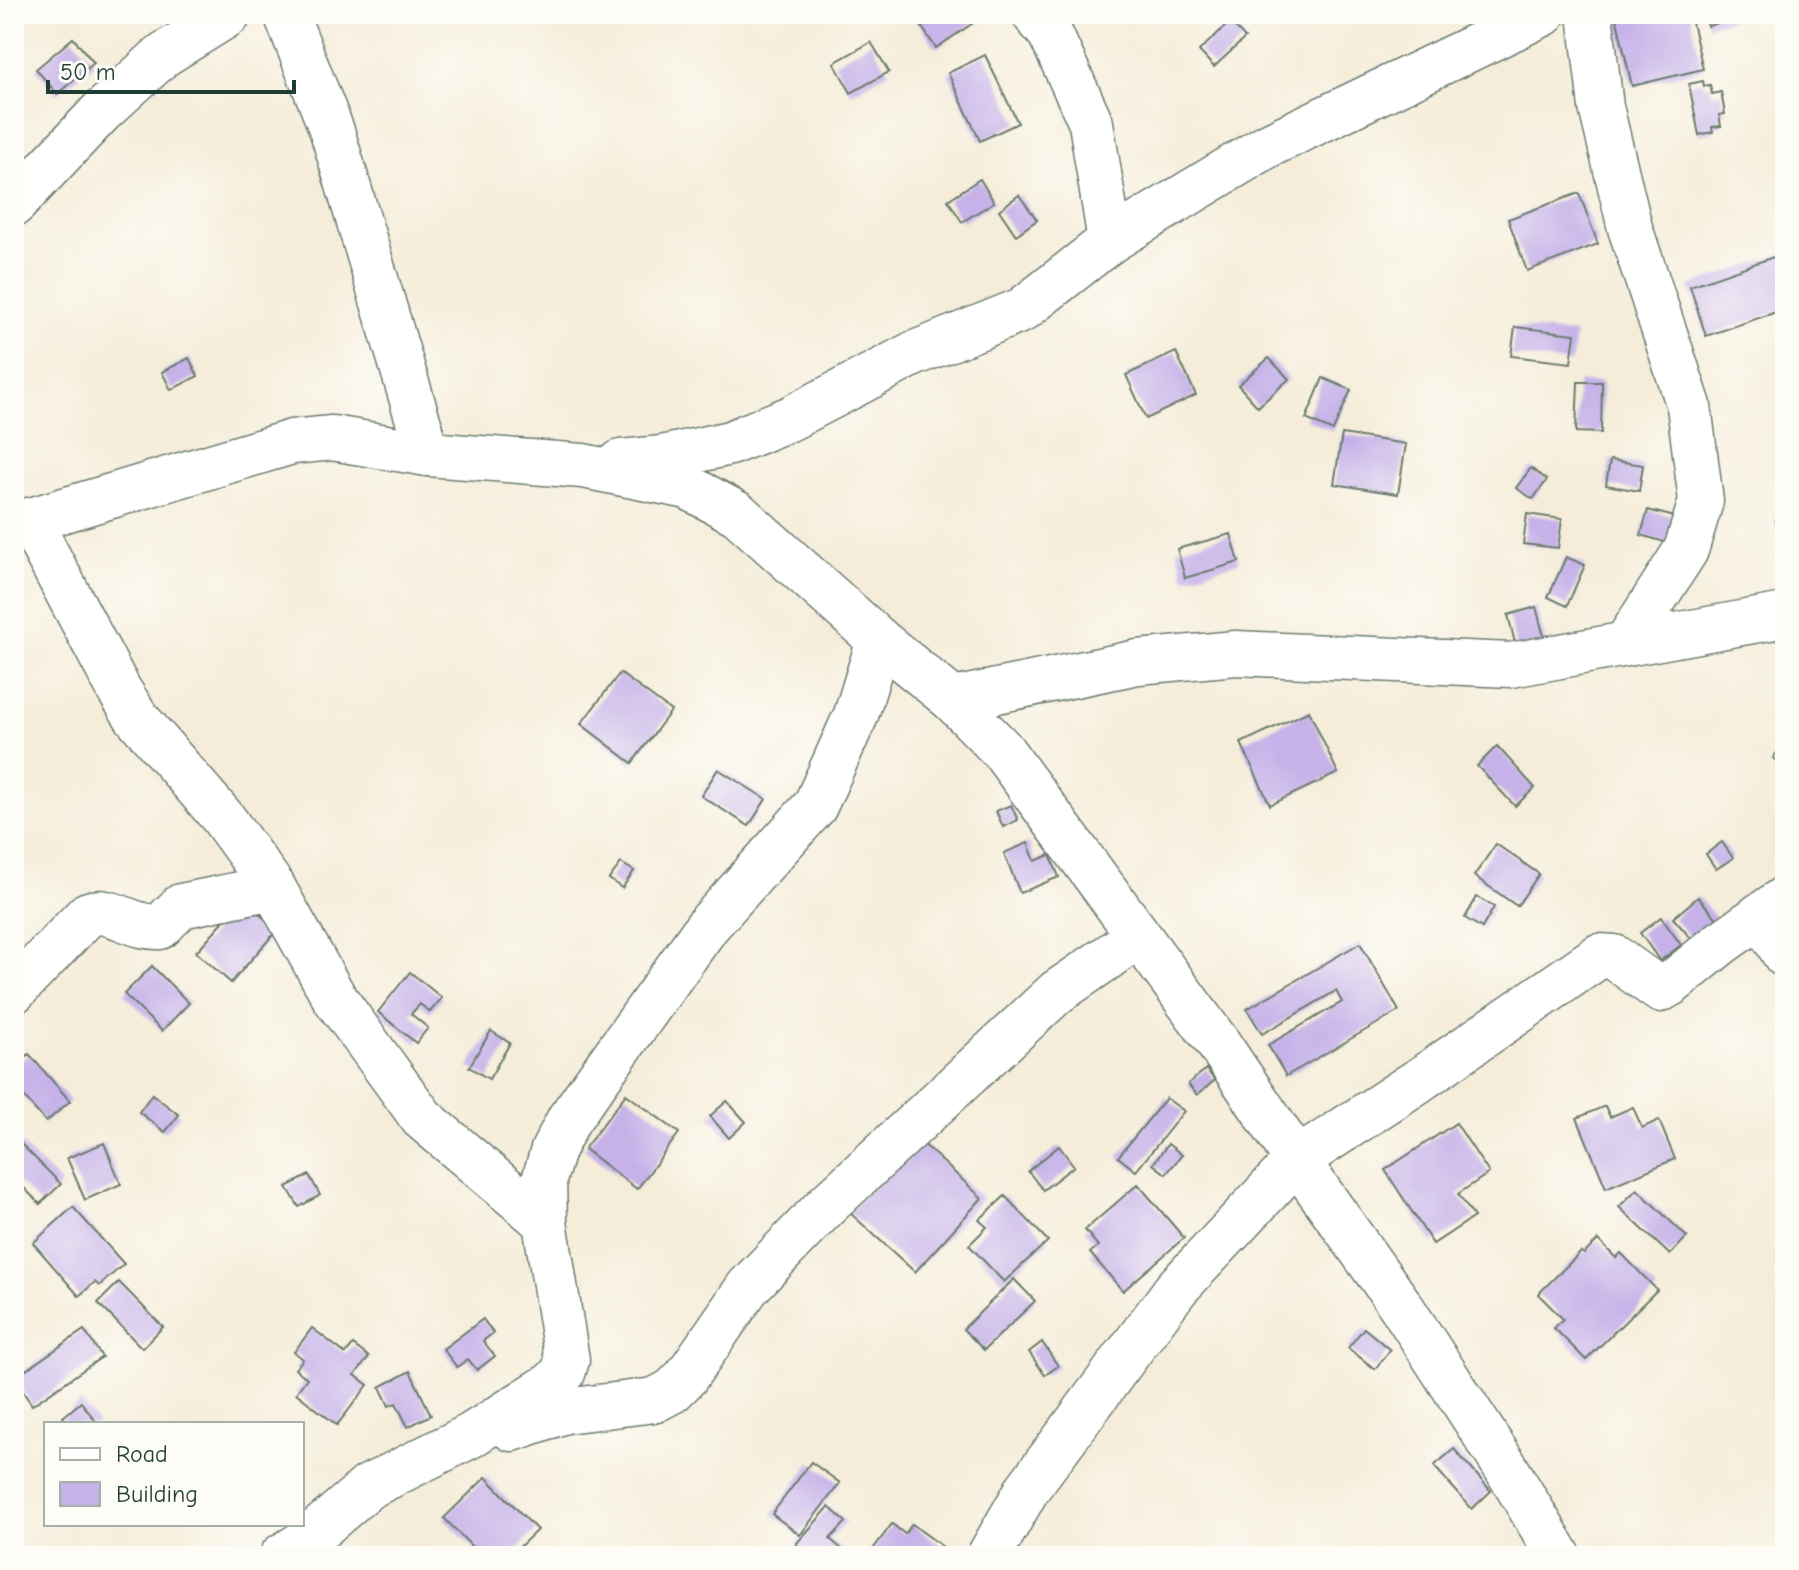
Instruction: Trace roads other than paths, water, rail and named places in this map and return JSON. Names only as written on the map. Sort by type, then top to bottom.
[{"type":"street","points":[[14,204],[101,112],[163,55],[229,14]]},
{"type":"street","points":[[286,14],[332,131],[428,454]]},
{"type":"street","points":[[1034,14],[1050,33],[1091,123],[1110,241]]},
{"type":"street","points":[[583,466],[662,458],[730,443],[791,418],[913,354],[1022,310],[1110,241],[1267,146],[1543,14]]},
{"type":"street","points":[[1590,14],[1601,107],[1630,228],[1689,406],[1701,501],[1686,550],[1627,642]]},
{"type":"street","points":[[545,1222],[422,1118],[334,997],[273,887],[223,818],[137,718],[21,522],[292,442],[332,438],[428,454],[583,466],[688,487],[738,514],[879,640],[953,700],[1002,750],[1218,1043],[1401,1306],[1505,1466],[1559,1556]]},
{"type":"street","points":[[953,700],[1138,662],[1236,653],[1511,665],[1785,615]]},
{"type":"street","points":[[282,1556],[303,1543],[368,1487],[470,1436],[552,1384],[563,1373],[567,1360],[545,1222],[544,1180],[553,1150],[569,1119],[708,925],[815,806],[856,715],[879,640]]},
{"type":"street","points":[[14,991],[88,914],[98,910],[144,928],[160,927],[181,906],[273,887]]},
{"type":"street","points":[[989,1556],[1028,1488],[1176,1289],[1297,1160],[1599,956],[1607,954],[1614,957],[1660,990],[1773,906],[1785,955]]},
{"type":"street","points":[[470,1436],[499,1433],[565,1411],[655,1400],[672,1391],[686,1377],[748,1287],[826,1206],[1057,992],[1139,936]]}]
